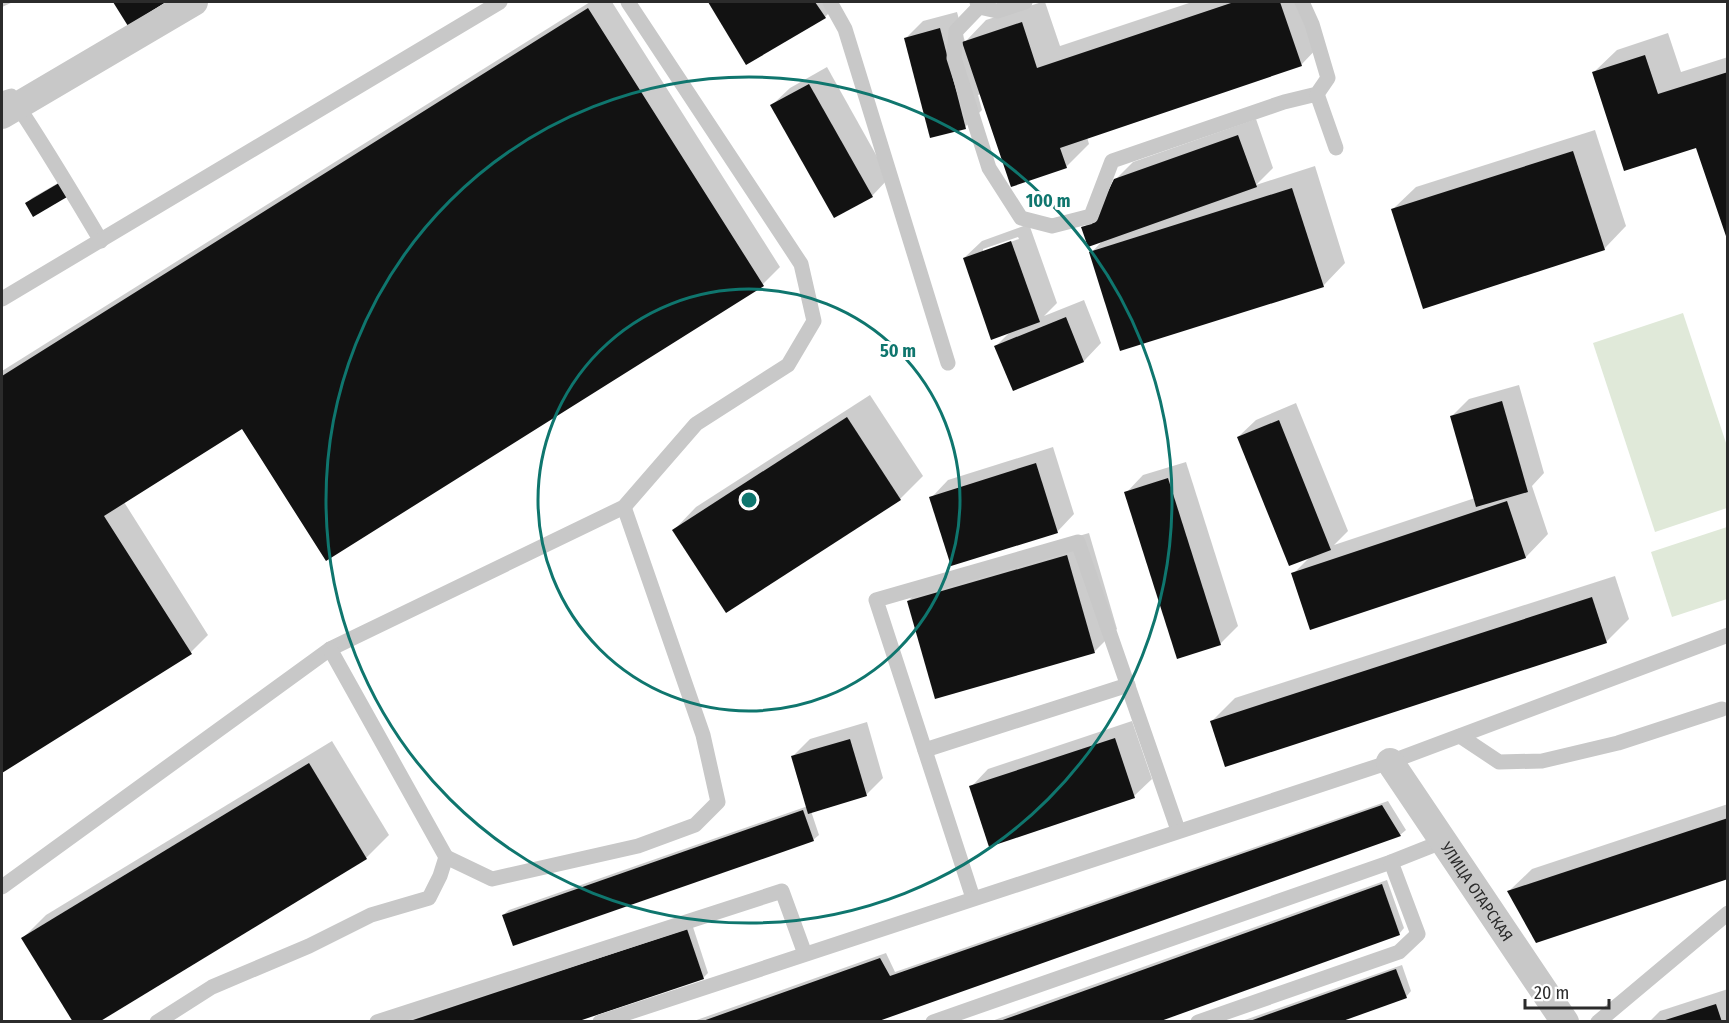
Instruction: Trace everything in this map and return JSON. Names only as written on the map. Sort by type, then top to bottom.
[{"type":"street","points":[[7,107],[194,2]]},
{"type":"street","name":"УЛИЦА ОТАРСКАЯ","points":[[1390,762],[1565,1022]]},
{"type":"lane","points":[[2,299],[500,2]]},
{"type":"lane","points":[[2,887],[330,649],[624,507],[696,424],[788,365],[814,321],[801,264],[628,2]]},
{"type":"lane","points":[[830,2],[845,29],[948,363]]},
{"type":"lane","points":[[1025,2],[997,11],[978,4],[956,31],[954,58],[989,168],[1021,218],[1052,226],[1090,216],[1112,161],[1284,102],[1317,94],[1328,78],[1312,24],[1302,2]]},
{"type":"lane","points":[[1317,94],[1336,148]]},
{"type":"lane","points":[[7,107],[57,165],[100,242]]},
{"type":"lane","points":[[330,649],[446,857],[492,879],[638,846],[695,825],[718,802],[704,735],[624,507]]},
{"type":"lane","points":[[973,898],[876,600],[1078,542],[1178,830]]},
{"type":"lane","points":[[600,1022],[1390,762],[1728,635]]},
{"type":"lane","points":[[925,750],[1128,685]]},
{"type":"lane","points":[[1460,736],[1499,762],[1542,761],[1618,743],[1722,708]]},
{"type":"lane","points":[[933,1022],[1391,862],[1444,841]]},
{"type":"lane","points":[[157,1022],[212,987],[309,946],[371,915],[429,898],[446,857]]},
{"type":"lane","points":[[1198,1022],[1399,952],[1418,934],[1391,862]]},
{"type":"lane","points":[[377,1022],[782,891],[805,954]]},
{"type":"lane","points":[[1598,1022],[1728,913]]},
{"type":"green space","points":[[1683,313],[1727,446],[1727,508],[1655,532],[1593,343]]},
{"type":"green space","points":[[1727,527],[1727,599],[1672,617],[1651,552]]},
{"type":"building","points":[[113,2],[166,2],[128,26]]},
{"type":"building","points":[[708,2],[815,2],[826,18],[746,65]]},
{"type":"building","points":[[1234,2],[1280,2],[1302,66],[1060,148],[1067,168],[1011,187],[962,42],[1022,22],[1037,68]]},
{"type":"building","points":[[588,8],[764,286],[326,561],[242,429],[104,516],[192,654],[2,773],[2,376]]},
{"type":"building","points":[[940,28],[966,129],[930,138],[904,38]]},
{"type":"building","points":[[1645,55],[1658,94],[1728,72],[1728,242],[1696,148],[1624,171],[1592,72]]},
{"type":"building","points":[[809,84],[873,197],[834,218],[770,105]]},
{"type":"building","points":[[1238,135],[1257,187],[1088,247],[1081,227],[1092,224],[1114,179]]},
{"type":"building","points":[[1573,151],[1605,250],[1423,309],[1391,209]]},
{"type":"building","points":[[59,183],[67,197],[33,217],[25,203]]},
{"type":"building","points":[[1292,188],[1324,287],[1120,351],[1089,252]]},
{"type":"building","points":[[1011,241],[1040,322],[991,340],[963,258]]},
{"type":"building","points":[[1066,317],[1084,362],[1013,391],[994,346]]},
{"type":"building","points":[[1502,401],[1528,492],[1476,507],[1450,416]]},
{"type":"building","points":[[847,417],[901,500],[726,613],[672,530]]},
{"type":"building","points":[[1279,420],[1331,550],[1289,566],[1237,437]]},
{"type":"building","points":[[1036,463],[1058,533],[951,566],[929,497]]},
{"type":"building","points":[[1168,478],[1221,645],[1177,659],[1124,492]]},
{"type":"building","points":[[1507,501],[1526,558],[1310,630],[1291,573]]},
{"type":"building","points":[[1067,555],[1095,653],[935,699],[907,601]]},
{"type":"building","points":[[1592,597],[1607,643],[1225,767],[1210,721]]},
{"type":"building","points":[[1115,738],[1135,798],[989,847],[969,786]]},
{"type":"building","points":[[850,739],[867,796],[808,814],[791,756]]},
{"type":"building","points":[[309,763],[367,859],[99,1022],[73,1022],[21,938]]},
{"type":"building","points":[[1382,805],[1401,836],[876,1022],[700,1022],[880,958],[890,976]]},
{"type":"building","points":[[803,810],[814,841],[513,946],[502,915]]},
{"type":"building","points":[[1728,818],[1728,879],[1536,943],[1507,891]]},
{"type":"building","points":[[1382,884],[1400,935],[1158,1022],[997,1022]]},
{"type":"building","points":[[687,929],[704,979],[576,1022],[407,1022]]},
{"type":"building","points":[[1396,969],[1407,998],[1340,1022],[1247,1022]]},
{"type":"building","points":[[1716,1004],[1722,1022],[1662,1022],[1662,1021]]}]
